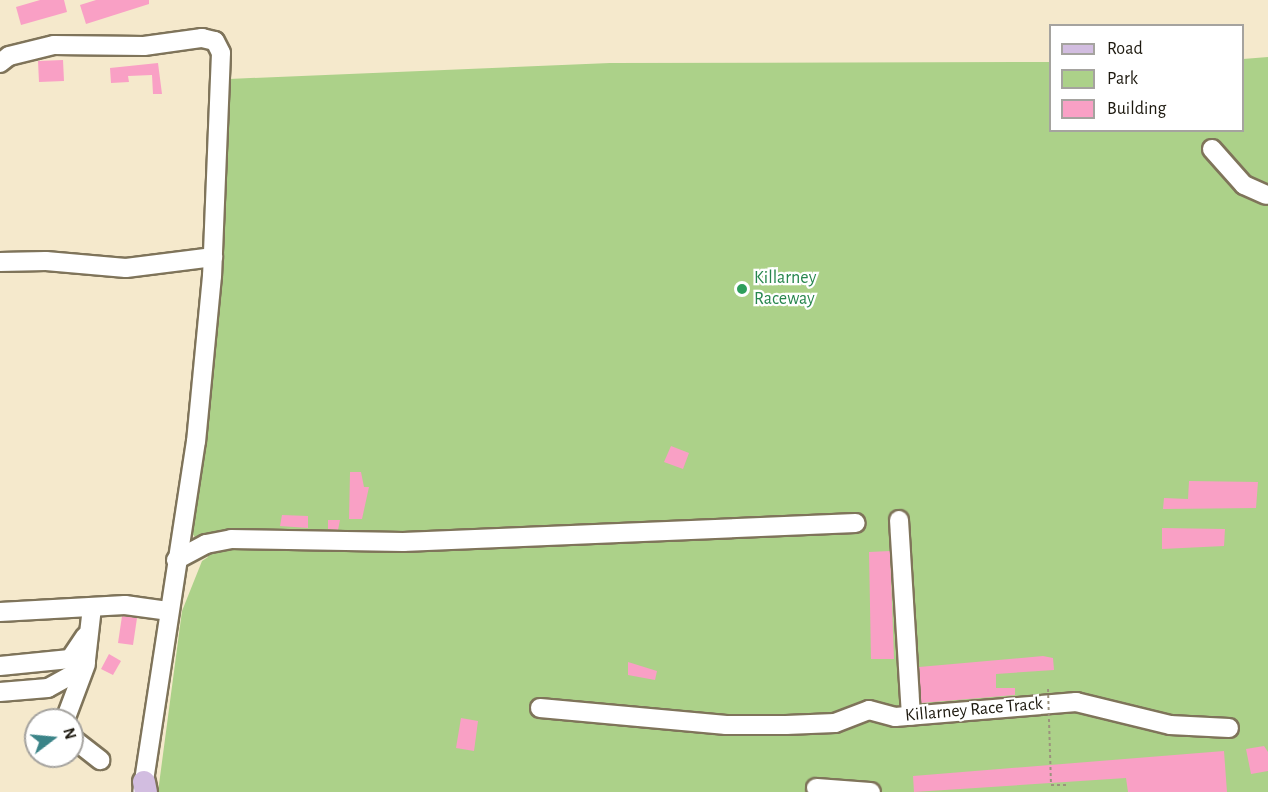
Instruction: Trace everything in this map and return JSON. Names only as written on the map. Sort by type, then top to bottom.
[{"type":"street","points":[[0,63],[9,56],[54,45],[144,45],[202,38],[215,41],[222,60],[213,257],[196,441],[168,611],[159,701],[144,789]]},
{"type":"street","points":[[1212,149],[1244,185],[1266,195]]},
{"type":"street","points":[[0,262],[46,261],[126,268],[213,257]]},
{"type":"street","points":[[899,520],[911,716]]},
{"type":"street","points":[[176,560],[206,544],[231,539],[403,542],[856,523]]},
{"type":"street","points":[[0,612],[91,616],[125,604],[168,611]]},
{"type":"street","points":[[69,708],[84,675],[91,616]]},
{"type":"street","points":[[0,666],[70,659],[91,616]]},
{"type":"street","points":[[0,692],[60,684],[77,672],[86,660]]},
{"type":"street","name":"Killarney Race Track","points":[[540,708],[737,725],[836,723],[869,710],[895,717],[1076,702],[1170,725],[1229,728]]},
{"type":"street","points":[[84,747],[100,760]]},
{"type":"street","points":[[816,788],[871,792]]},
{"type":"path","points":[[1048,689],[1051,785],[1070,785]]},
{"type":"green space","name":"Killarney Raceway","points":[[1268,57],[1268,792],[158,792],[182,611],[202,561],[208,557],[192,533],[205,447],[229,79],[610,63],[1049,62],[1049,132],[1244,132],[1244,59]]},
{"type":"building","points":[[40,0],[64,0],[67,12],[21,25],[16,7]]},
{"type":"building","points":[[96,0],[149,0],[149,4],[86,24],[80,5]]},
{"type":"building","points":[[63,60],[64,81],[39,82],[38,61]]},
{"type":"building","points":[[158,63],[162,94],[153,94],[152,75],[128,76],[129,82],[111,83],[110,68]]},
{"type":"building","points":[[671,446],[689,453],[683,469],[664,462]]},
{"type":"building","points":[[350,472],[361,472],[364,487],[369,487],[362,519],[349,519]]},
{"type":"building","points":[[1189,481],[1258,482],[1256,508],[1163,509],[1164,498],[1188,499]]},
{"type":"building","points":[[282,515],[308,516],[308,528],[280,526]]},
{"type":"building","points":[[328,520],[340,520],[338,530],[328,529]]},
{"type":"building","points":[[1162,528],[1225,529],[1224,546],[1162,549]]},
{"type":"building","points":[[890,551],[894,659],[871,659],[869,552]]},
{"type":"building","points":[[122,616],[137,618],[133,645],[118,643]]},
{"type":"building","points":[[109,654],[121,661],[113,675],[101,669]]},
{"type":"building","points":[[1043,656],[1053,658],[1054,670],[996,674],[996,688],[1015,688],[1015,695],[921,703],[919,667]]},
{"type":"building","points":[[628,662],[657,671],[655,680],[628,675]]},
{"type":"building","points":[[461,718],[478,721],[474,751],[456,748]]},
{"type":"building","points":[[1264,746],[1268,752],[1268,771],[1251,774],[1246,749]]},
{"type":"building","points":[[1224,751],[1227,792],[1128,792],[1126,778],[914,792],[913,776]]},
{"type":"place","name":"Killarney Raceway","points":[[742,289]]}]
